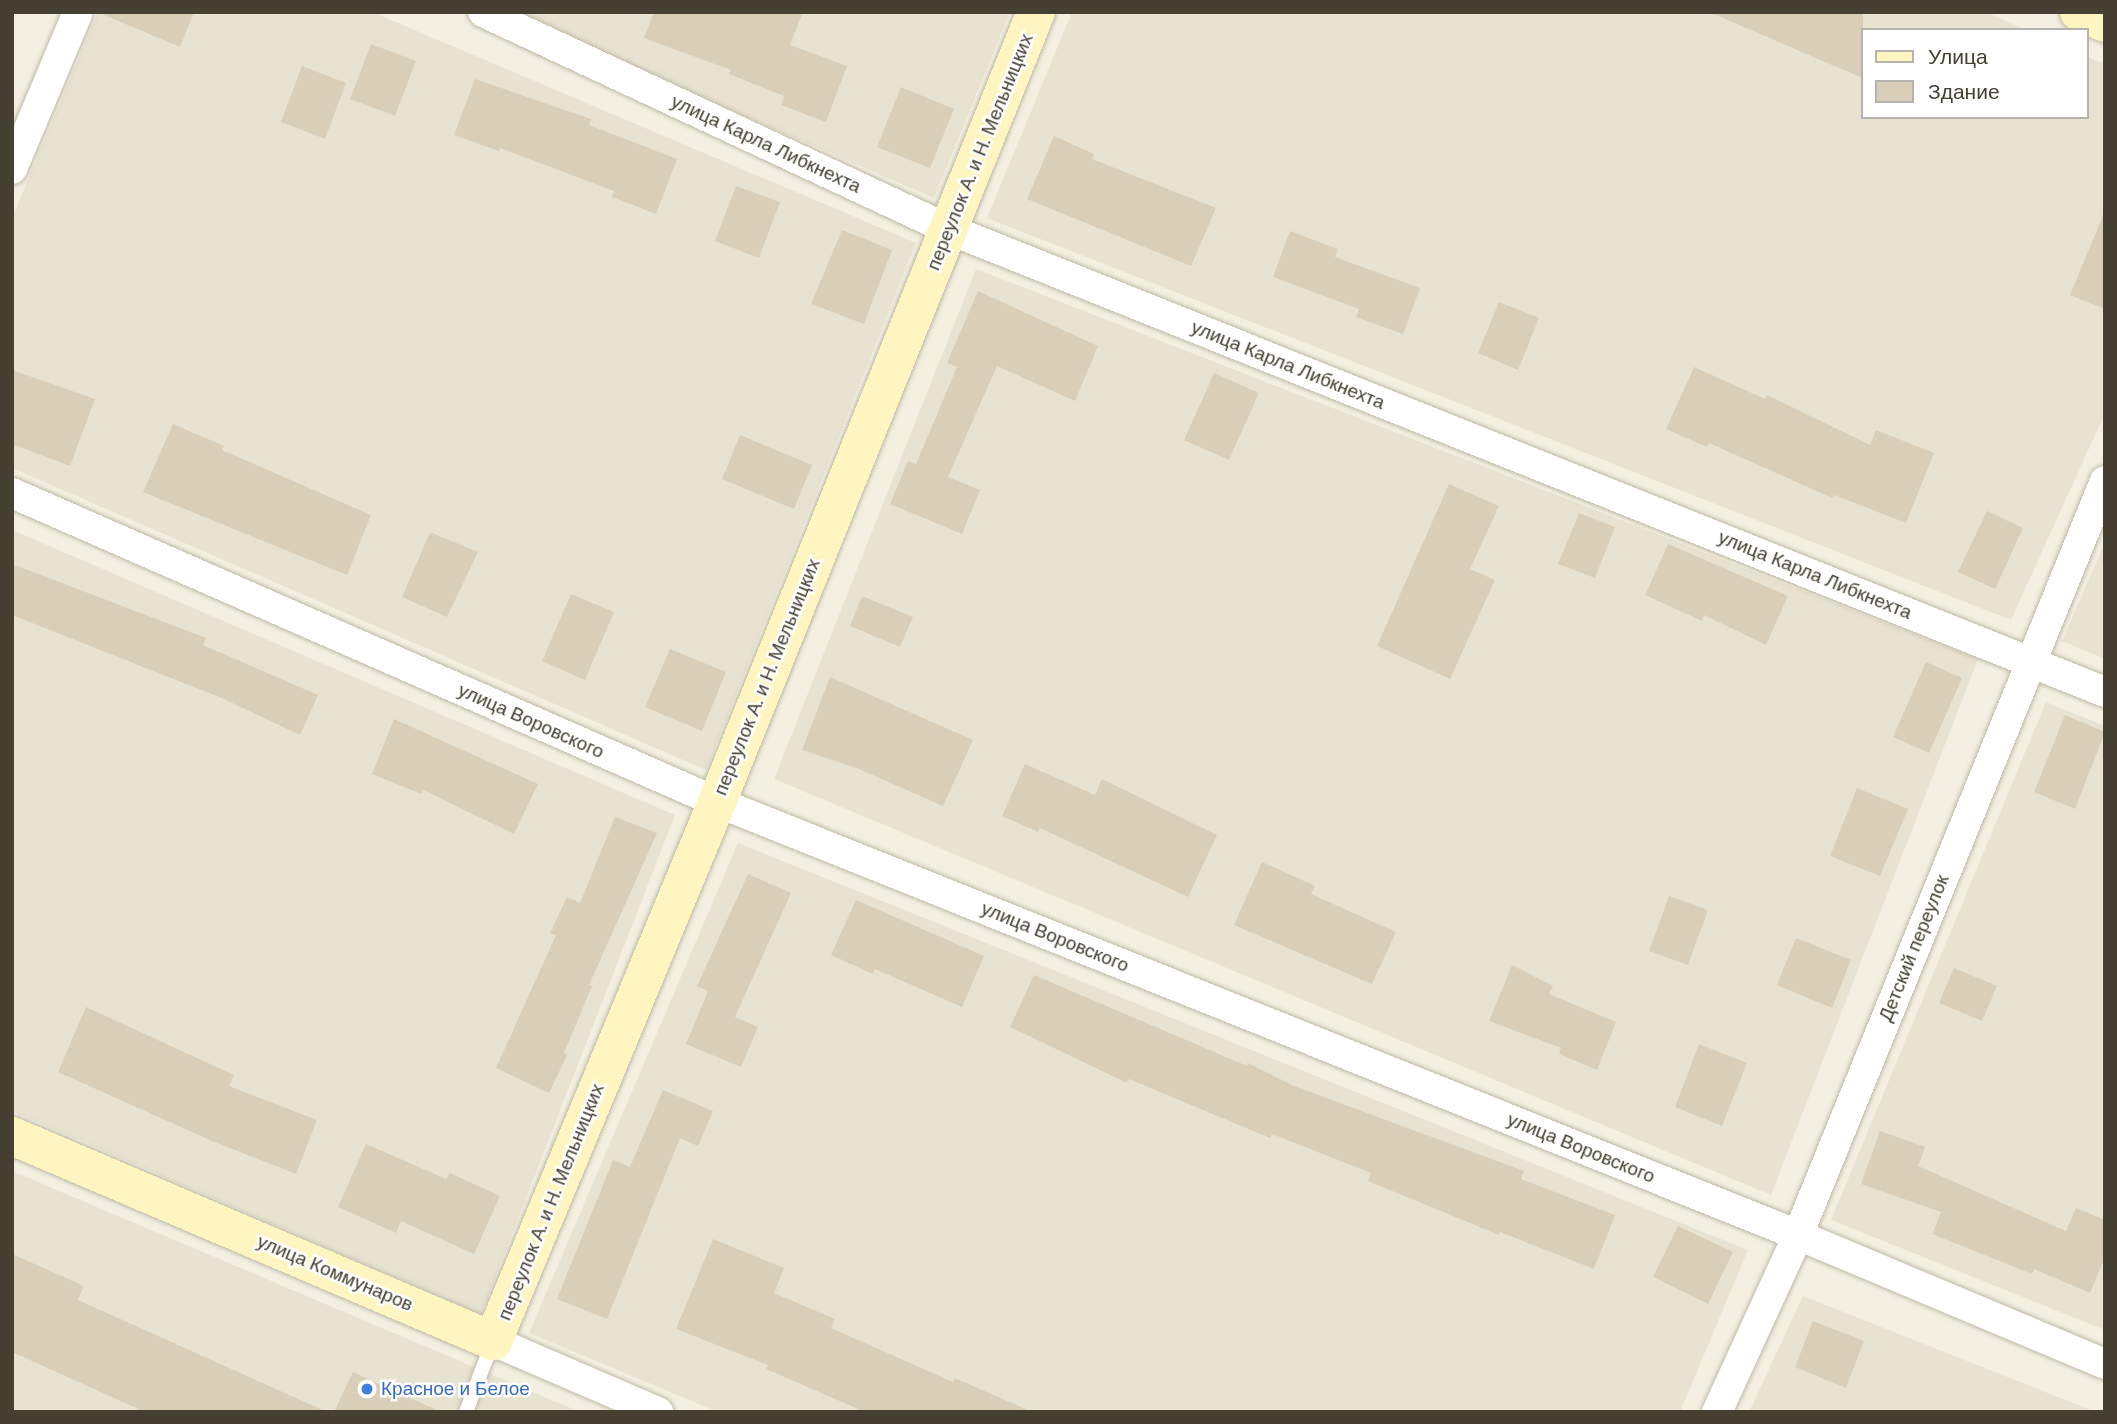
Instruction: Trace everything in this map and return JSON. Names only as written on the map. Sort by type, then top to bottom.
[{"type":"street","points":[[12,169],[78,12]]},
{"type":"street","name":"улица Карла Либкнехта","points":[[482,12],[948,229],[2105,692]]},
{"type":"street","name":"переулок А. и Н. Мельницких","points":[[493,1341],[716,802],[1036,12]]},
{"type":"street","points":[[2079,12],[2105,23]]},
{"type":"street","name":"Детский переулок","points":[[1717,1412],[1798,1235],[2105,481]]},
{"type":"street","name":"улица Воровского","points":[[12,493],[716,802],[1798,1235],[2105,1364]]},
{"type":"street","name":"улица Коммунаров","points":[[12,1136],[658,1412]]},
{"type":"lane","points":[[466,1412],[493,1341]]},
{"type":"shaded area","points":[[98,12],[372,12],[916,243],[706,770],[12,468],[12,218]]},
{"type":"shaded area","points":[[505,12],[1010,12],[934,198]]},
{"type":"shaded area","points":[[1072,12],[1986,12],[2022,28],[1862,28],[1862,119],[2089,119],[2089,58],[2105,64],[2105,413],[2011,620],[987,218]]},
{"type":"shaded area","points":[[976,269],[1978,659],[1771,1195],[774,779]]},
{"type":"shaded area","points":[[12,530],[675,815],[481,1314],[12,1111]]},
{"type":"shaded area","points":[[2105,542],[2105,659],[2062,641]]},
{"type":"shaded area","points":[[2046,702],[2105,726],[2105,1330],[1831,1220]]},
{"type":"shaded area","points":[[738,843],[1748,1250],[1680,1412],[718,1412],[529,1333]]},
{"type":"shaded area","points":[[12,1171],[580,1412],[12,1412]]},
{"type":"shaded area","points":[[1803,1296],[2096,1412],[1749,1412]]},
{"type":"building","points":[[97,12],[194,12],[180,47]]},
{"type":"building","points":[[654,12],[803,12],[790,45],[847,66],[826,122],[781,105],[784,96],[729,74],[731,70],[644,38]]},
{"type":"building","points":[[1709,12],[1863,12],[1862,78]]},
{"type":"building","points":[[371,44],[416,61],[395,116],[350,99]]},
{"type":"building","points":[[302,66],[346,83],[325,139],[281,122]]},
{"type":"building","points":[[475,79],[591,119],[589,125],[677,159],[656,214],[612,197],[614,191],[500,148],[499,151],[454,135]]},
{"type":"building","points":[[901,87],[954,109],[930,168],[877,147]]},
{"type":"building","points":[[1054,136],[1094,154],[1092,159],[1216,208],[1191,266],[1027,199]]},
{"type":"building","points":[[736,186],[780,202],[759,258],[715,241]]},
{"type":"building","points":[[2105,213],[2105,309],[2070,295]]},
{"type":"building","points":[[842,230],[892,250],[864,324],[811,304]]},
{"type":"building","points":[[1290,231],[1338,249],[1335,257],[1420,288],[1403,334],[1356,317],[1359,309],[1273,277]]},
{"type":"building","points":[[978,291],[1098,346],[1075,401],[997,366],[948,477],[980,490],[962,534],[890,504],[908,461],[916,464],[957,367],[947,363]]},
{"type":"building","points":[[1499,302],[1539,318],[1518,370],[1478,353]]},
{"type":"building","points":[[1694,367],[1765,399],[1767,395],[1870,445],[1876,430],[1934,453],[1906,523],[1834,495],[1832,498],[1709,443],[1707,447],[1666,429]]},
{"type":"building","points":[[12,370],[95,399],[70,466],[12,444]]},
{"type":"building","points":[[1214,373],[1259,393],[1229,460],[1184,440]]},
{"type":"building","points":[[173,424],[224,446],[222,450],[371,515],[347,575],[143,492]]},
{"type":"building","points":[[740,435],[812,465],[794,509],[722,479]]},
{"type":"building","points":[[1449,484],[1499,506],[1470,569],[1495,580],[1450,679],[1377,646]]},
{"type":"building","points":[[1987,511],[2023,528],[1995,589],[1958,572]]},
{"type":"building","points":[[1579,513],[1615,527],[1595,578],[1558,564]]},
{"type":"building","points":[[430,532],[478,552],[447,617],[402,597]]},
{"type":"building","points":[[1668,544],[1788,596],[1766,645],[1704,615],[1702,621],[1645,595]]},
{"type":"building","points":[[12,564],[206,638],[203,645],[318,695],[300,735],[224,699],[12,615]]},
{"type":"building","points":[[571,594],[614,612],[585,680],[542,661]]},
{"type":"building","points":[[862,596],[913,617],[900,647],[850,626]]},
{"type":"building","points":[[670,649],[726,672],[702,731],[645,707]]},
{"type":"building","points":[[1926,662],[1962,678],[1929,753],[1893,737]]},
{"type":"building","points":[[830,677],[973,740],[943,806],[859,769],[802,750]]},
{"type":"building","points":[[2065,715],[2105,732],[2075,809],[2034,792]]},
{"type":"building","points":[[394,719],[538,784],[514,834],[423,790],[421,794],[372,774]]},
{"type":"building","points":[[1025,764],[1095,795],[1102,779],[1217,835],[1188,897],[1040,828],[1038,832],[1002,816]]},
{"type":"building","points":[[1857,788],[1908,809],[1880,876],[1830,856]]},
{"type":"building","points":[[615,817],[657,833],[589,985],[592,986],[564,1053],[567,1055],[549,1093],[496,1068],[556,935],[550,933],[567,897],[580,903]]},
{"type":"building","points":[[1262,862],[1315,886],[1311,894],[1396,932],[1372,984],[1234,925]]},
{"type":"building","points":[[748,874],[791,893],[735,1017],[758,1027],[741,1067],[686,1044],[708,991],[697,986]]},
{"type":"building","points":[[1669,896],[1708,910],[1688,965],[1649,951]]},
{"type":"building","points":[[856,900],[984,956],[962,1007],[875,969],[873,974],[831,955]]},
{"type":"building","points":[[1796,938],[1851,960],[1832,1008],[1777,985]]},
{"type":"building","points":[[1512,965],[1553,986],[1549,994],[1616,1022],[1597,1070],[1559,1054],[1561,1048],[1489,1021]]},
{"type":"building","points":[[1954,968],[1997,986],[1982,1021],[1939,1003]]},
{"type":"building","points":[[1034,975],[1247,1066],[1248,1063],[1294,1086],[1524,1171],[1521,1179],[1615,1215],[1594,1269],[1500,1232],[1499,1235],[1368,1181],[1371,1173],[1272,1134],[1270,1138],[1129,1079],[1127,1083],[1010,1027]]},
{"type":"building","points":[[86,1007],[234,1075],[229,1086],[317,1120],[296,1174],[212,1141],[58,1072]]},
{"type":"building","points":[[1699,1044],[1747,1063],[1722,1126],[1675,1107]]},
{"type":"building","points":[[663,1090],[713,1111],[698,1146],[680,1138],[607,1319],[557,1299],[613,1160],[630,1167]]},
{"type":"building","points":[[1880,1131],[1925,1147],[1918,1166],[2066,1231],[2076,1208],[2105,1220],[2105,1257],[2090,1293],[2034,1269],[2032,1274],[1932,1234],[1941,1212],[1861,1184]]},
{"type":"building","points":[[366,1144],[446,1179],[450,1173],[500,1196],[474,1254],[401,1221],[396,1233],[338,1207]]},
{"type":"building","points":[[1678,1226],[1733,1252],[1708,1304],[1653,1277]]},
{"type":"building","points":[[713,1239],[784,1268],[774,1293],[835,1319],[831,1328],[953,1382],[955,1378],[1032,1412],[865,1412],[766,1369],[768,1365],[676,1329]]},
{"type":"building","points":[[12,1254],[84,1286],[78,1300],[327,1412],[145,1412],[12,1352]]},
{"type":"building","points":[[1813,1321],[1864,1341],[1846,1388],[1795,1367]]},
{"type":"building","name":"Красное и Белое","points":[[353,1372],[441,1412],[334,1412]]},
{"type":"place","name":"Красное и Белое","points":[[367,1389]]}]
